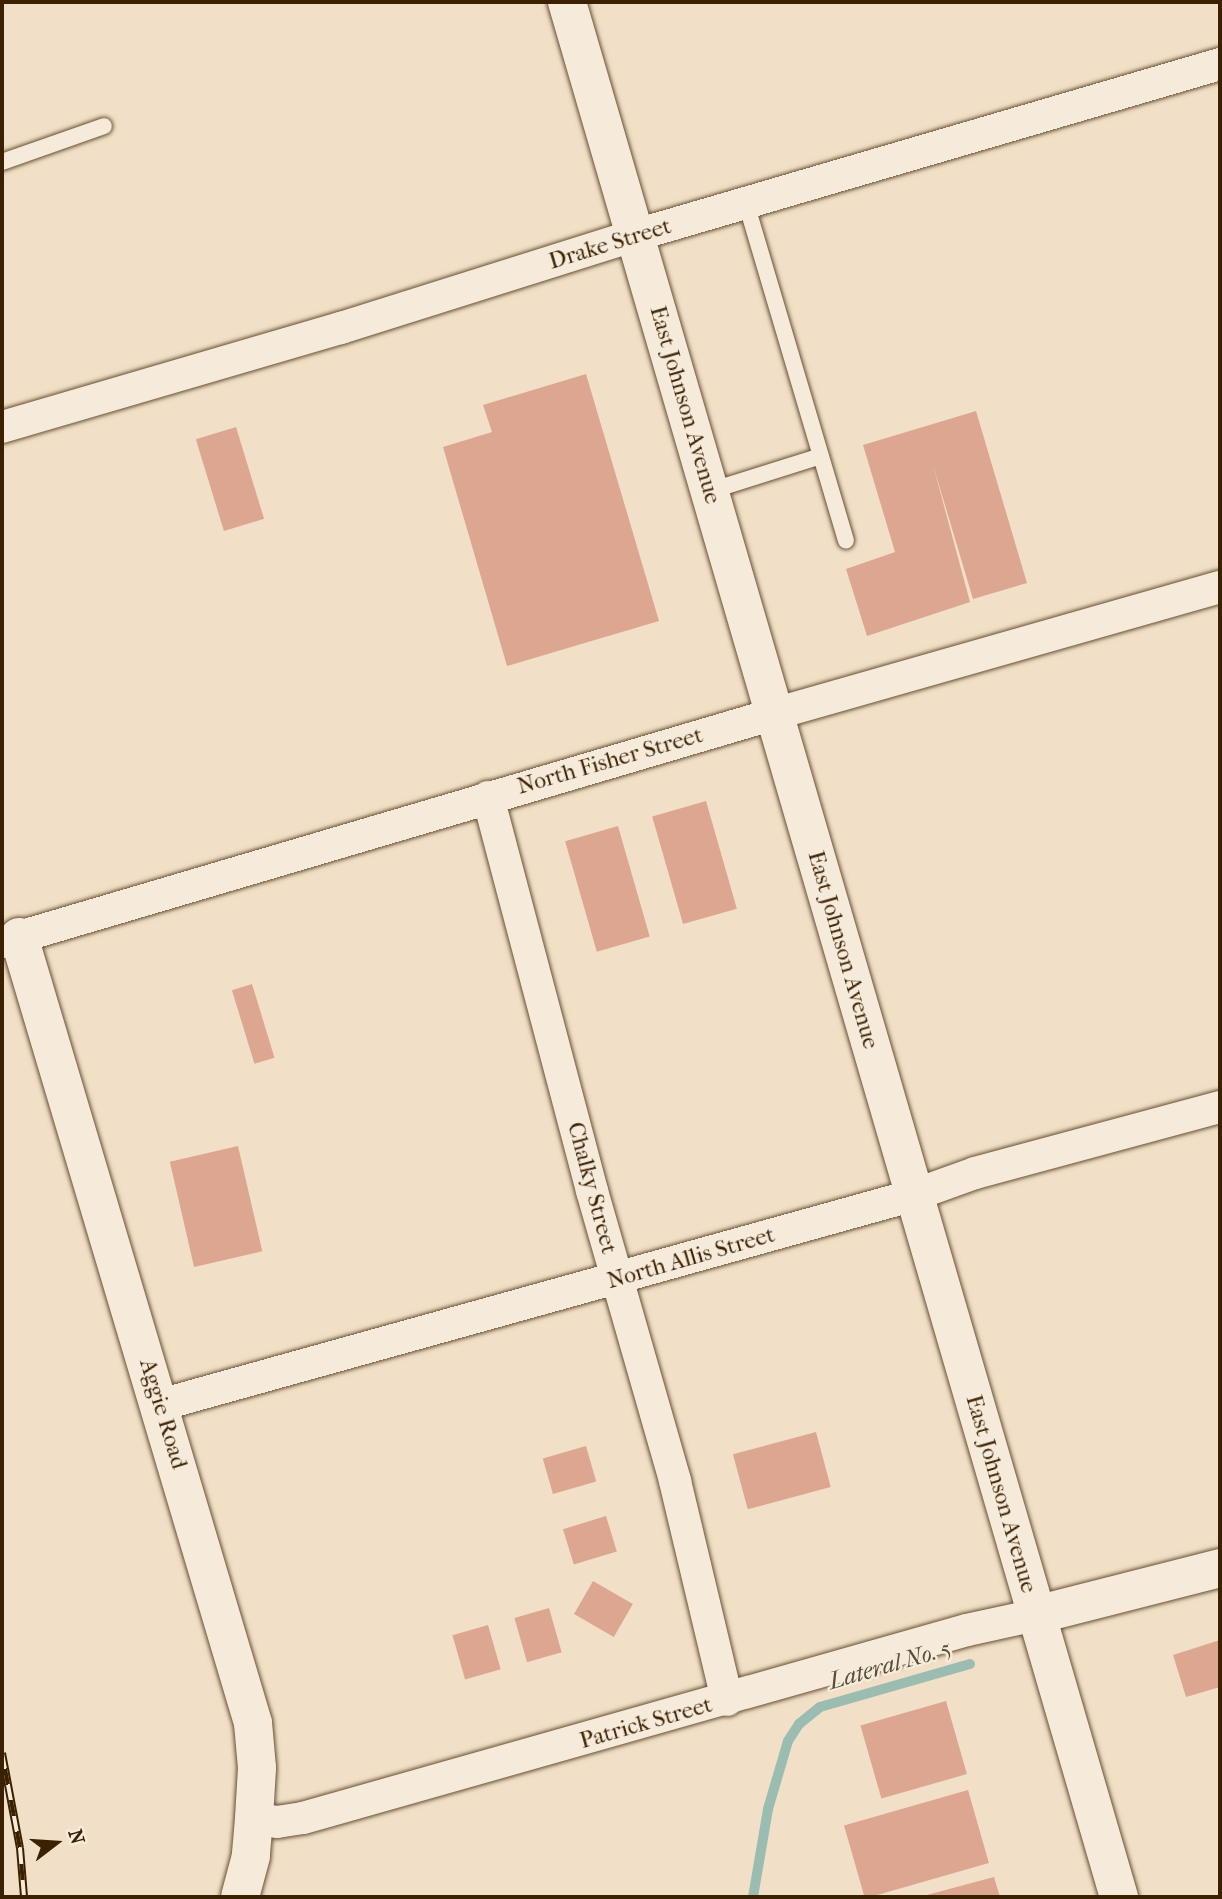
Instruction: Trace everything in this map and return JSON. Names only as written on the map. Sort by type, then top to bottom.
[{"type":"main road","name":"East Johnson Avenue","points":[[567,2],[1119,1897]]},
{"type":"main road","name":"Aggie Road","points":[[10,940],[160,1405],[253,1723],[257,1768],[254,1819],[251,1856],[240,1897]]},
{"type":"main road","points":[[1036,1615],[1220,1568]]},
{"type":"street","name":"Drake Street","points":[[2,427],[341,328],[636,235],[1220,64]]},
{"type":"street","name":"North Fisher Street","points":[[10,940],[488,797],[1220,587]]},
{"type":"street","name":"Chalky Street","points":[[488,797],[617,1279],[675,1481],[727,1700]]},
{"type":"street","name":"North Allis Street","points":[[160,1405],[915,1195],[975,1173],[1220,1107]]},
{"type":"street","name":"Patrick Street","points":[[254,1819],[277,1822],[303,1818],[967,1630],[1036,1615]]},
{"type":"lane","points":[[2,162],[104,126]]},
{"type":"lane","points":[[746,203],[846,540]]},
{"type":"lane","points":[[709,491],[821,456]]},
{"type":"building","points":[[586,374],[659,621],[507,666],[443,447],[492,432],[483,405]]},
{"type":"building","points":[[976,411],[1027,583],[973,599],[933,465],[970,602],[867,636],[846,569],[895,552],[863,445]]},
{"type":"building","points":[[236,427],[264,519],[224,531],[196,439]]},
{"type":"building","points":[[706,801],[737,909],[683,924],[652,816]]},
{"type":"building","points":[[618,826],[650,937],[597,952],[565,841]]},
{"type":"building","points":[[252,984],[275,1058],[254,1064],[232,990]]},
{"type":"building","points":[[238,1146],[262,1251],[194,1267],[170,1162]]},
{"type":"building","points":[[816,1432],[831,1487],[748,1509],[733,1454]]},
{"type":"building","points":[[586,1446],[596,1482],[553,1494],[543,1458]]},
{"type":"building","points":[[606,1516],[617,1551],[574,1565],[563,1529]]},
{"type":"building","points":[[593,1581],[633,1604],[614,1637],[574,1614]]},
{"type":"building","points":[[549,1608],[562,1652],[527,1662],[514,1618]]},
{"type":"building","points":[[488,1625],[501,1669],[465,1679],[452,1635]]},
{"type":"building","points":[[1220,1640],[1220,1687],[1186,1697],[1173,1655]]},
{"type":"building","points":[[946,1701],[967,1774],[881,1799],[860,1726]]},
{"type":"building","points":[[968,1790],[989,1863],[864,1897],[844,1826]]},
{"type":"building","points":[[994,1877],[1000,1897],[923,1897],[923,1896]]},
{"type":"waterway","name":"Lateral No. 5","points":[[753,1897],[768,1809],[788,1741],[799,1724],[820,1707],[970,1664]]},
{"type":"railway","points":[[2,1753],[20,1848],[24,1897]]}]
